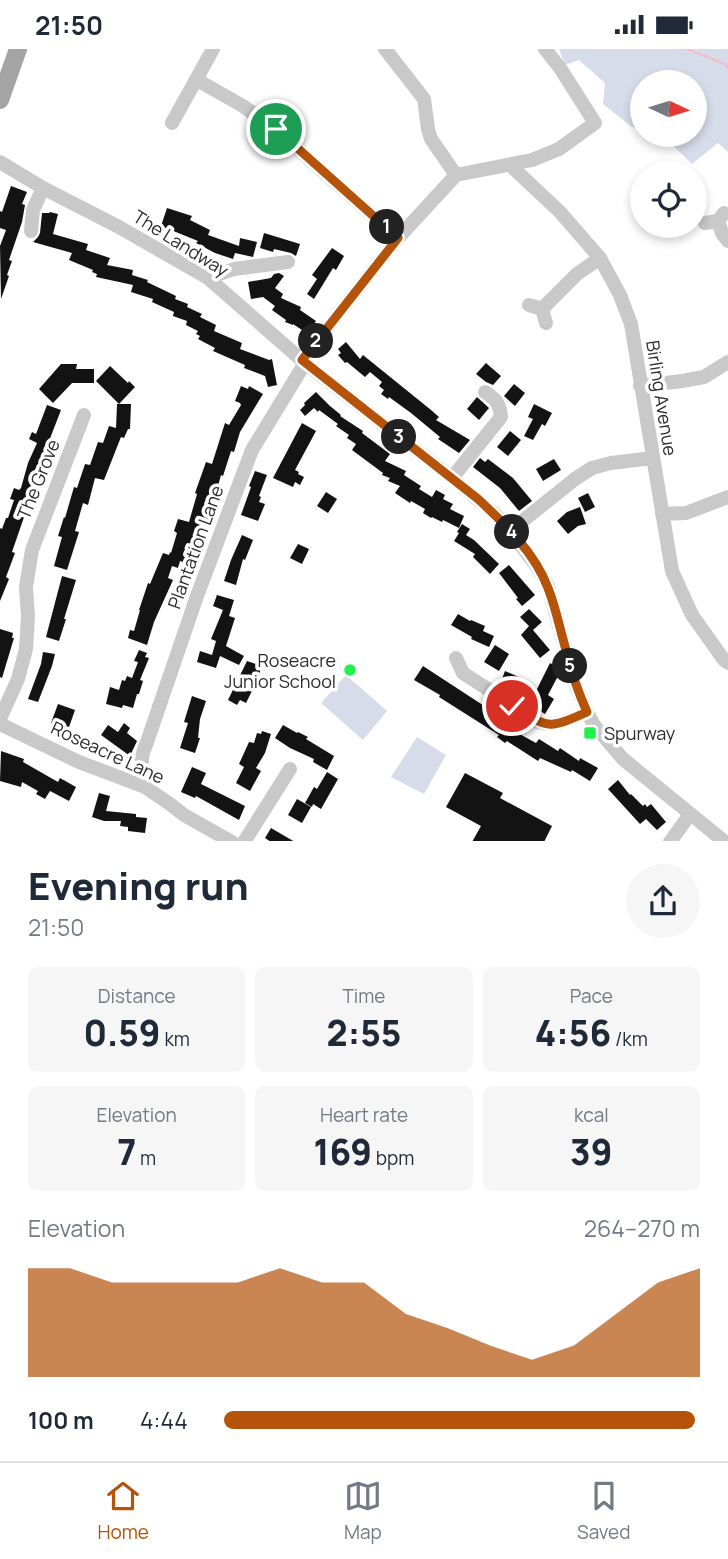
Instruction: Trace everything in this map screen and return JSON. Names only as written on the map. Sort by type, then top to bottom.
[{"type":"main road","points":[[0,100],[18,49]]},
{"type":"street","points":[[172,123],[213,49]]},
{"type":"street","points":[[385,49],[424,99],[431,139],[456,175],[532,160],[559,149],[594,123],[545,49]]},
{"type":"street","points":[[197,80],[243,106],[276,129],[398,238]]},
{"type":"street","name":"The Landway","points":[[0,162],[208,278],[303,361],[478,499],[510,531],[548,586],[573,675],[587,712],[600,733],[623,759],[724,841]]},
{"type":"street","name":"Birling Avenue","points":[[510,165],[560,212],[600,258],[620,295],[631,324],[672,571],[692,615],[728,663]]},
{"type":"street","name":"Plantation Lane","points":[[118,777],[146,745],[197,596],[253,450],[303,361],[398,238],[456,175]]},
{"type":"street","points":[[31,231],[33,210],[43,188]]},
{"type":"street","points":[[716,219],[728,241]]},
{"type":"street","points":[[539,312],[577,274],[600,258]]},
{"type":"street","points":[[208,278],[234,269],[288,262]]},
{"type":"street","points":[[640,386],[704,377],[728,362]]},
{"type":"street","points":[[452,478],[501,417],[500,406],[495,398],[485,391]]},
{"type":"street","name":"The Grove","points":[[0,722],[18,678],[26,649],[29,616],[26,587],[32,550],[84,415]]},
{"type":"street","points":[[510,531],[575,479],[593,468],[653,458]]},
{"type":"street","points":[[662,514],[686,513],[728,497]]},
{"type":"street","points":[[456,658],[463,673],[538,722],[556,725],[587,712]]},
{"type":"street","name":"Roseacre Lane","points":[[0,722],[79,762],[145,787],[223,839]]},
{"type":"street","name":"Plantation Lane","points":[[141,753],[145,787]]},
{"type":"street","points":[[245,841],[290,769]]},
{"type":"street","points":[[671,841],[690,814]]},
{"type":"shaded area","points":[[559,49],[728,49],[728,152],[718,143],[696,161],[689,161],[674,147],[707,147],[707,70],[630,70],[630,125],[603,104],[605,83],[579,60],[565,65]]},
{"type":"shaded area","points":[[346,675],[387,711],[363,740],[321,703]]},
{"type":"shaded area","points":[[417,737],[446,755],[424,794],[391,777]]},
{"type":"building","points":[[11,186],[27,192],[22,204],[25,205],[22,222],[9,260],[12,261],[7,275],[9,276],[1,299],[0,246],[6,230],[0,228],[0,211],[2,212]]},
{"type":"building","points":[[167,208],[192,216],[190,220],[210,230],[208,235],[239,246],[240,238],[257,242],[253,257],[235,253],[233,259],[215,253],[196,243],[198,241],[161,226]]},
{"type":"building","points":[[42,213],[58,214],[53,234],[88,244],[86,250],[110,258],[107,265],[133,270],[132,275],[148,280],[147,282],[176,296],[175,299],[188,304],[187,307],[202,314],[200,317],[216,325],[214,331],[242,343],[240,349],[272,359],[277,385],[268,387],[265,376],[213,351],[215,348],[198,339],[198,331],[186,325],[187,321],[173,316],[174,312],[152,302],[153,299],[131,292],[133,285],[96,277],[97,274],[92,272],[93,270],[69,260],[72,253],[33,242],[40,233]]},
{"type":"building","points":[[264,233],[300,244],[296,256],[260,248]]},
{"type":"building","points":[[332,248],[344,256],[336,270],[333,268],[314,299],[307,294],[317,279],[312,275]]},
{"type":"building","points":[[279,273],[284,276],[275,288],[283,294],[281,298],[301,307],[300,310],[316,321],[308,334],[285,322],[286,320],[272,310],[275,306],[263,297],[251,299],[248,282],[271,278]]},
{"type":"building","points":[[346,342],[360,359],[363,355],[431,410],[439,417],[436,420],[470,440],[459,453],[438,439],[440,437],[411,413],[381,394],[384,390],[379,386],[382,382],[370,372],[365,377],[345,363],[338,355],[341,353],[338,349]]},
{"type":"building","points":[[486,363],[501,376],[493,385],[476,374]]},
{"type":"building","points":[[61,364],[77,364],[76,369],[94,369],[94,383],[72,383],[53,403],[39,389]]},
{"type":"building","points":[[110,366],[135,387],[119,404],[96,381]]},
{"type":"building","points":[[514,384],[525,393],[515,406],[504,396]]},
{"type":"building","points":[[241,386],[248,389],[249,386],[263,394],[240,432],[234,452],[231,451],[200,541],[198,540],[189,564],[180,561],[178,568],[172,566],[168,578],[173,580],[147,645],[128,638],[130,630],[134,631],[148,583],[150,584],[163,553],[171,553],[178,519],[189,522],[197,494],[195,493],[206,462],[212,464],[225,423],[229,425],[241,405],[235,401]]},
{"type":"building","points":[[316,392],[340,416],[390,454],[385,461],[406,471],[404,475],[421,486],[419,489],[432,497],[436,490],[445,495],[443,499],[453,504],[450,509],[464,516],[459,528],[443,520],[442,522],[431,518],[423,513],[425,509],[395,493],[400,486],[388,481],[390,478],[382,475],[383,473],[352,450],[356,444],[347,438],[349,435],[319,410],[318,412],[314,408],[305,416],[300,410]]},
{"type":"building","points":[[477,397],[489,408],[479,420],[467,409]]},
{"type":"building","points":[[117,404],[131,404],[130,429],[124,438],[121,437],[104,480],[95,478],[88,505],[83,503],[75,531],[79,532],[67,570],[54,566],[62,537],[58,536],[74,487],[77,488],[85,464],[90,465],[98,442],[103,443],[109,426],[116,428]]},
{"type":"building","points":[[534,404],[552,413],[533,440],[524,436],[533,419],[528,417]]},
{"type":"building","points":[[47,405],[61,410],[12,552],[15,553],[6,577],[9,579],[0,601],[0,528],[2,529],[8,518],[14,500],[10,499],[14,488],[21,488],[37,443],[29,439],[32,432],[36,434]]},
{"type":"building","points":[[302,423],[316,431],[295,470],[304,477],[300,485],[295,482],[293,487],[273,478]]},
{"type":"building","points":[[510,431],[521,440],[508,456],[497,447]]},
{"type":"building","points":[[480,458],[485,462],[488,459],[513,478],[532,501],[519,511],[500,488],[473,467]]},
{"type":"building","points":[[554,459],[561,470],[543,481],[536,469]]},
{"type":"building","points":[[255,471],[267,475],[259,496],[259,502],[265,504],[258,521],[241,515]]},
{"type":"building","points":[[326,492],[337,499],[328,513],[317,506]]},
{"type":"building","points":[[588,493],[595,507],[585,512],[578,498]]},
{"type":"building","points":[[580,507],[586,524],[578,526],[568,534],[557,521],[567,512]]},
{"type":"building","points":[[462,524],[470,529],[466,535],[499,564],[490,574],[473,557],[475,554],[454,541]]},
{"type":"building","points":[[242,535],[253,540],[245,560],[243,559],[236,585],[224,581]]},
{"type":"building","points":[[298,544],[309,549],[302,564],[290,558]]},
{"type":"building","points":[[509,565],[535,595],[522,606],[499,573]]},
{"type":"building","points":[[62,576],[76,580],[59,641],[46,637]]},
{"type":"building","points":[[217,595],[234,600],[229,616],[235,618],[226,646],[244,656],[239,665],[220,656],[216,668],[197,662],[200,651],[212,655],[216,641],[211,639],[223,610],[213,606]]},
{"type":"building","points":[[529,609],[542,622],[533,630],[550,650],[540,658],[521,635],[529,626],[520,617]]},
{"type":"building","points":[[458,614],[485,626],[483,631],[494,636],[489,647],[451,625]]},
{"type":"building","points":[[0,629],[13,633],[14,638],[2,678],[0,677]]},
{"type":"building","points":[[495,645],[509,654],[499,671],[484,662]]},
{"type":"building","points":[[139,650],[147,653],[145,657],[149,658],[133,708],[106,704],[110,687],[119,690],[122,680],[125,681],[127,676],[132,678],[138,662],[134,661]]},
{"type":"building","points":[[43,652],[55,654],[38,702],[28,699]]},
{"type":"building","points":[[247,661],[262,666],[246,703],[240,700],[237,705],[228,700]]},
{"type":"building","points":[[550,663],[559,668],[548,695],[554,699],[545,714],[534,707],[536,705],[500,684],[505,671],[521,678],[518,685],[534,695]]},
{"type":"building","points":[[423,666],[495,713],[492,717],[514,731],[536,743],[539,739],[558,751],[560,748],[579,761],[580,758],[598,768],[590,781],[572,770],[571,772],[540,758],[538,761],[507,741],[505,743],[497,737],[499,735],[414,680]]},
{"type":"building","points":[[192,696],[206,701],[200,719],[200,738],[195,753],[180,748],[188,723],[184,722]]},
{"type":"building","points":[[58,704],[75,710],[68,730],[51,723]]},
{"type":"building","points":[[124,723],[130,728],[127,733],[137,741],[130,756],[101,735],[108,725],[118,732]]},
{"type":"building","points":[[283,725],[308,737],[306,739],[334,756],[327,770],[313,762],[314,759],[275,738]]},
{"type":"building","points":[[262,731],[271,734],[265,753],[256,768],[261,771],[250,791],[236,783],[244,767],[239,764],[249,742],[254,743],[257,733],[261,734]]},
{"type":"building","points":[[1,751],[24,759],[23,762],[58,782],[60,778],[76,787],[69,801],[50,791],[45,799],[36,794],[38,791],[22,782],[21,787],[0,781]]},
{"type":"building","points":[[192,767],[206,773],[201,784],[245,806],[239,820],[196,796],[195,798],[181,792]]},
{"type":"building","points":[[327,772],[338,779],[321,809],[313,804],[312,807],[305,803]]},
{"type":"building","points":[[465,773],[503,793],[500,798],[552,826],[544,841],[473,841],[481,826],[446,807]]},
{"type":"building","points":[[618,780],[643,806],[651,804],[666,822],[657,830],[646,819],[640,824],[608,789]]},
{"type":"building","points":[[99,793],[110,796],[106,811],[147,818],[145,833],[128,831],[128,827],[120,826],[121,821],[104,821],[92,817]]},
{"type":"building","points":[[297,799],[311,807],[302,823],[288,815]]},
{"type":"building","points":[[271,828],[293,841],[270,841],[265,838]]},
{"type":"waterway","points":[[687,49],[725,64],[728,68]]},
{"type":"place","name":"Roseacre Junior School","points":[[350,670]]},
{"type":"place","name":"Spurway","points":[[590,733]]},
{"type":"route","points":[[276,129],[398,238],[302,360],[496,515],[538,568],[548,586],[566,654],[587,712],[556,725],[547,725],[512,706]]}]
